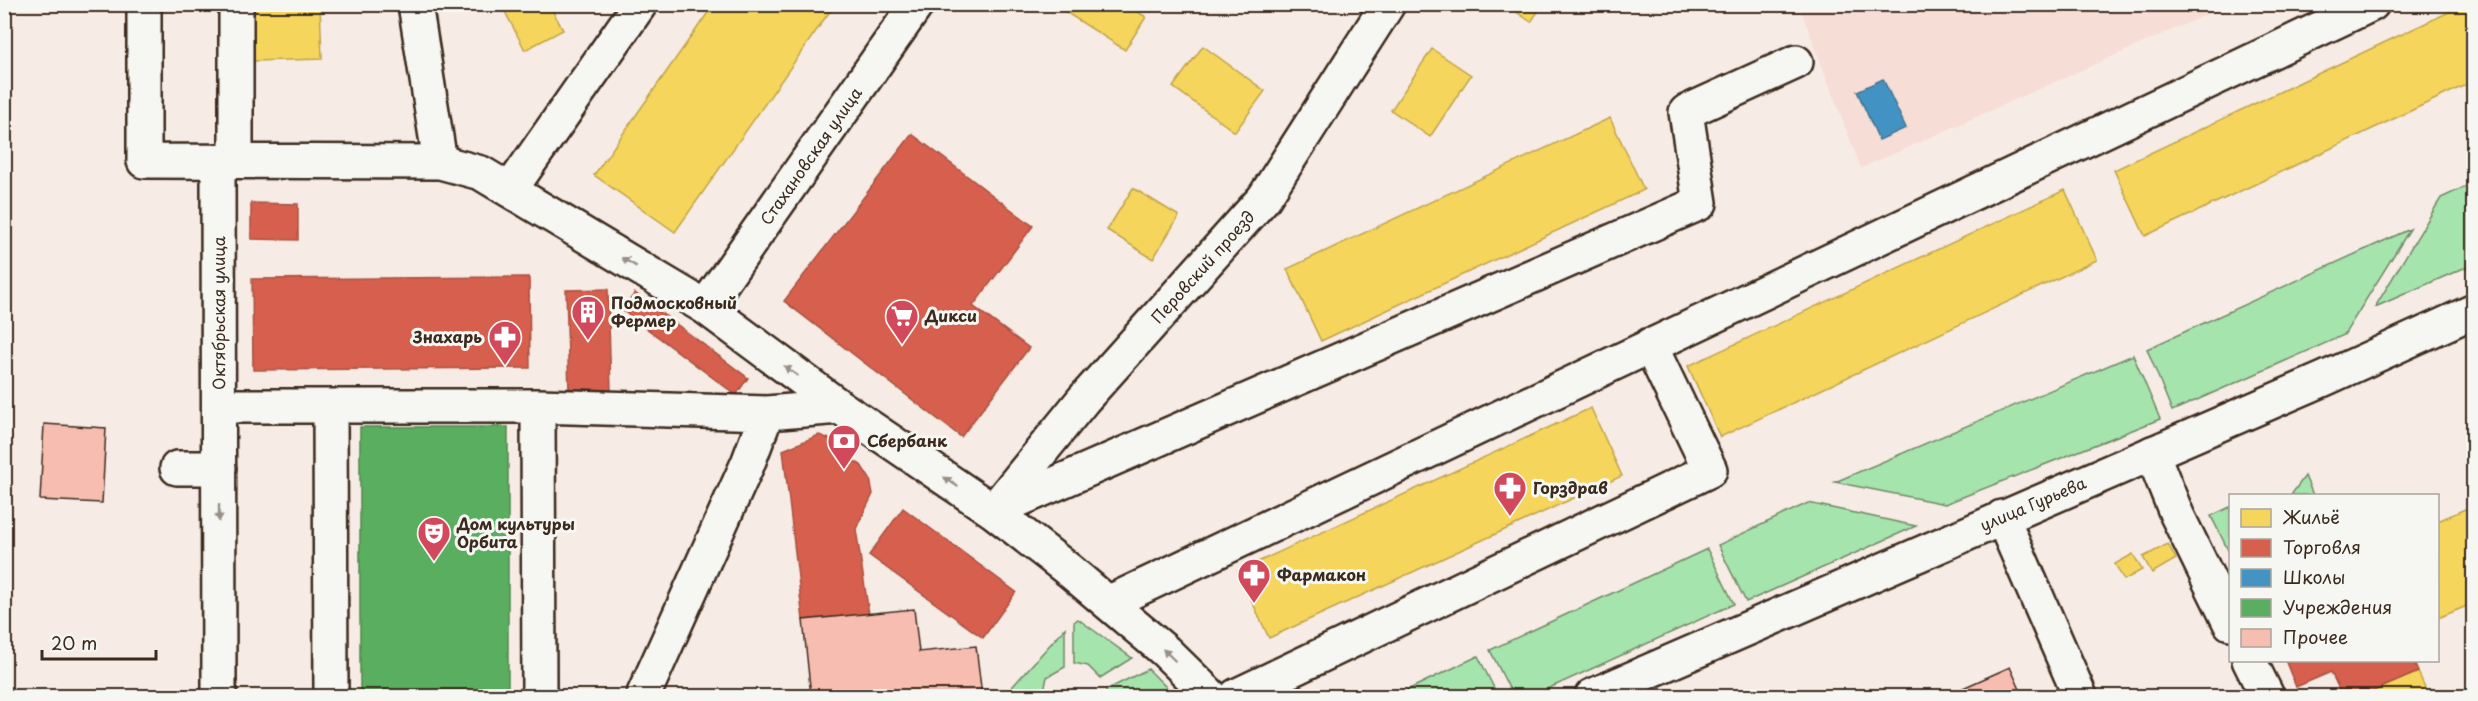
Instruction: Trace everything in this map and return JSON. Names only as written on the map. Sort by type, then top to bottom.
[{"type":"street","points":[[144,4],[144,161],[440,162],[481,173],[705,307],[840,407],[993,511],[1165,651],[1211,696]]},
{"type":"street","name":"Октябрьская улица","points":[[219,696],[219,406],[227,161],[236,4]]},
{"type":"street","points":[[415,4],[440,162]]},
{"type":"street","points":[[510,190],[640,4]]},
{"type":"street","name":"Стахановская улица","points":[[705,307],[917,4]]},
{"type":"street","name":"Перовский проезд","points":[[993,511],[1083,400],[1264,198],[1388,4]]},
{"type":"street","points":[[1108,603],[2372,4]]},
{"type":"street","points":[[993,511],[1700,203],[1686,112],[1796,63]]},
{"type":"street","name":"улица Гурьева","points":[[1592,696],[2324,379],[2474,311]]},
{"type":"street","points":[[1236,696],[1710,470],[1650,345]]},
{"type":"street","points":[[219,406],[538,406],[767,413],[840,407]]},
{"type":"street","points":[[330,406],[331,696]]},
{"type":"street","points":[[538,406],[539,696]]},
{"type":"street","points":[[643,696],[748,463],[767,413]]},
{"type":"street","points":[[2152,453],[2176,515],[2229,621]]},
{"type":"street","points":[[177,468],[219,468]]},
{"type":"street","points":[[2002,517],[2080,696]]},
{"type":"street","points":[[2250,662],[2267,696]]},
{"type":"shaded area","points":[[1799,5],[2228,5],[1861,168]]},
{"type":"green space","points":[[2473,183],[2473,264],[2375,307],[2441,198]]},
{"type":"green space","points":[[2410,229],[2344,335],[2172,411],[2147,349]]},
{"type":"green space","points":[[2133,355],[2160,419],[1945,504],[1835,482]]},
{"type":"green space","points":[[2305,476],[2313,494],[2292,494]]},
{"type":"green space","points":[[1808,503],[1916,526],[1746,602],[1718,545]]},
{"type":"green space","points":[[2229,507],[2229,552],[2211,516]]},
{"type":"green space","points":[[1707,549],[1734,604],[1532,696],[1513,696],[1490,650]]},
{"type":"green space","points":[[1078,619],[1132,658],[1100,678],[1088,666],[1074,663],[1074,622]]},
{"type":"green space","points":[[1065,628],[1065,667],[1047,677],[1045,696],[1004,696]]},
{"type":"green space","points":[[1478,656],[1498,696],[1395,696]]},
{"type":"green space","points":[[1148,669],[1175,696],[1105,696],[1106,690]]},
{"type":"building: Жильё","points":[[251,4],[320,4],[322,59],[253,61]]},
{"type":"building: Жильё","points":[[501,4],[549,4],[563,30],[525,50]]},
{"type":"building: Жильё","points":[[714,4],[835,4],[675,232],[594,175]]},
{"type":"building: Жильё","points":[[1053,4],[1126,4],[1146,17],[1125,50]]},
{"type":"building: Жильё","points":[[1505,4],[1543,4],[1531,22]]},
{"type":"building: Жильё","points":[[2466,4],[2474,4],[2474,81],[2145,236],[2114,170]]},
{"type":"building: Жильё","points":[[1203,46],[1265,91],[1235,132],[1173,87]]},
{"type":"building: Жильё","points":[[1432,49],[1471,75],[1430,137],[1391,110]]},
{"type":"building: Жильё","points":[[1610,118],[1644,190],[1321,341],[1287,269]]},
{"type":"building: Жильё","points":[[1133,188],[1179,216],[1153,259],[1107,230]]},
{"type":"building: Жильё","points":[[2065,190],[2097,260],[1720,437],[1688,366]]},
{"type":"building: Жильё","points":[[1591,408],[1622,476],[1269,638],[1238,571]]},
{"type":"building: Жильё","points":[[2474,505],[2474,603],[2439,618],[2439,521]]},
{"type":"building: Жильё","points":[[2168,544],[2176,559],[2152,573],[2143,557]]},
{"type":"building: Жильё","points":[[2133,554],[2142,570],[2124,580],[2115,564]]},
{"type":"building: Жильё","points":[[2418,672],[2429,696],[2362,696]]},
{"type":"building: Торговля","points":[[912,134],[1033,226],[973,306],[1029,348],[961,437],[784,301]]},
{"type":"building: Торговля","points":[[251,203],[298,204],[298,240],[251,239]]},
{"type":"building: Торговля","points":[[529,277],[530,368],[253,370],[252,279]]},
{"type":"building: Торговля","name":"Подмосковный Фермер","points":[[608,289],[611,391],[569,392],[566,290]]},
{"type":"building: Торговля","points":[[635,293],[748,378],[736,395],[622,310]]},
{"type":"building: Торговля","points":[[819,435],[853,448],[849,458],[861,465],[870,479],[873,494],[856,529],[869,614],[803,620],[783,450]]},
{"type":"building: Торговля","points":[[903,508],[1016,592],[983,638],[869,555]]},
{"type":"building: Торговля","points":[[2286,662],[2414,662],[2418,672],[2362,696],[2342,696],[2331,672],[2296,687]]},
{"type":"building: Школы","points":[[1883,79],[1906,128],[1879,140],[1857,91]]},
{"type":"building: Учреждения","name":"Дом культуры Орбита","points":[[360,427],[508,427],[508,696],[360,696]]},
{"type":"building: Прочее","points":[[44,424],[106,428],[102,503],[40,500]]},
{"type":"building: Прочее","points":[[914,609],[919,652],[976,646],[982,696],[811,696],[803,620]]},
{"type":"building: Прочее","points":[[2010,667],[2023,696],[1945,696]]},
{"type":"place","name":"Подмосковный Фермер","points":[[588,341]]},
{"type":"place","name":"Дикси","points":[[902,345]]},
{"type":"place","name":"Знахарь","points":[[505,366]]},
{"type":"place","name":"Сбербанк","points":[[844,470]]},
{"type":"place","name":"Горздрав","points":[[1510,517]]},
{"type":"place","name":"Дом культуры Орбита","points":[[434,562]]},
{"type":"place","name":"Фармакон","points":[[1254,604]]}]
